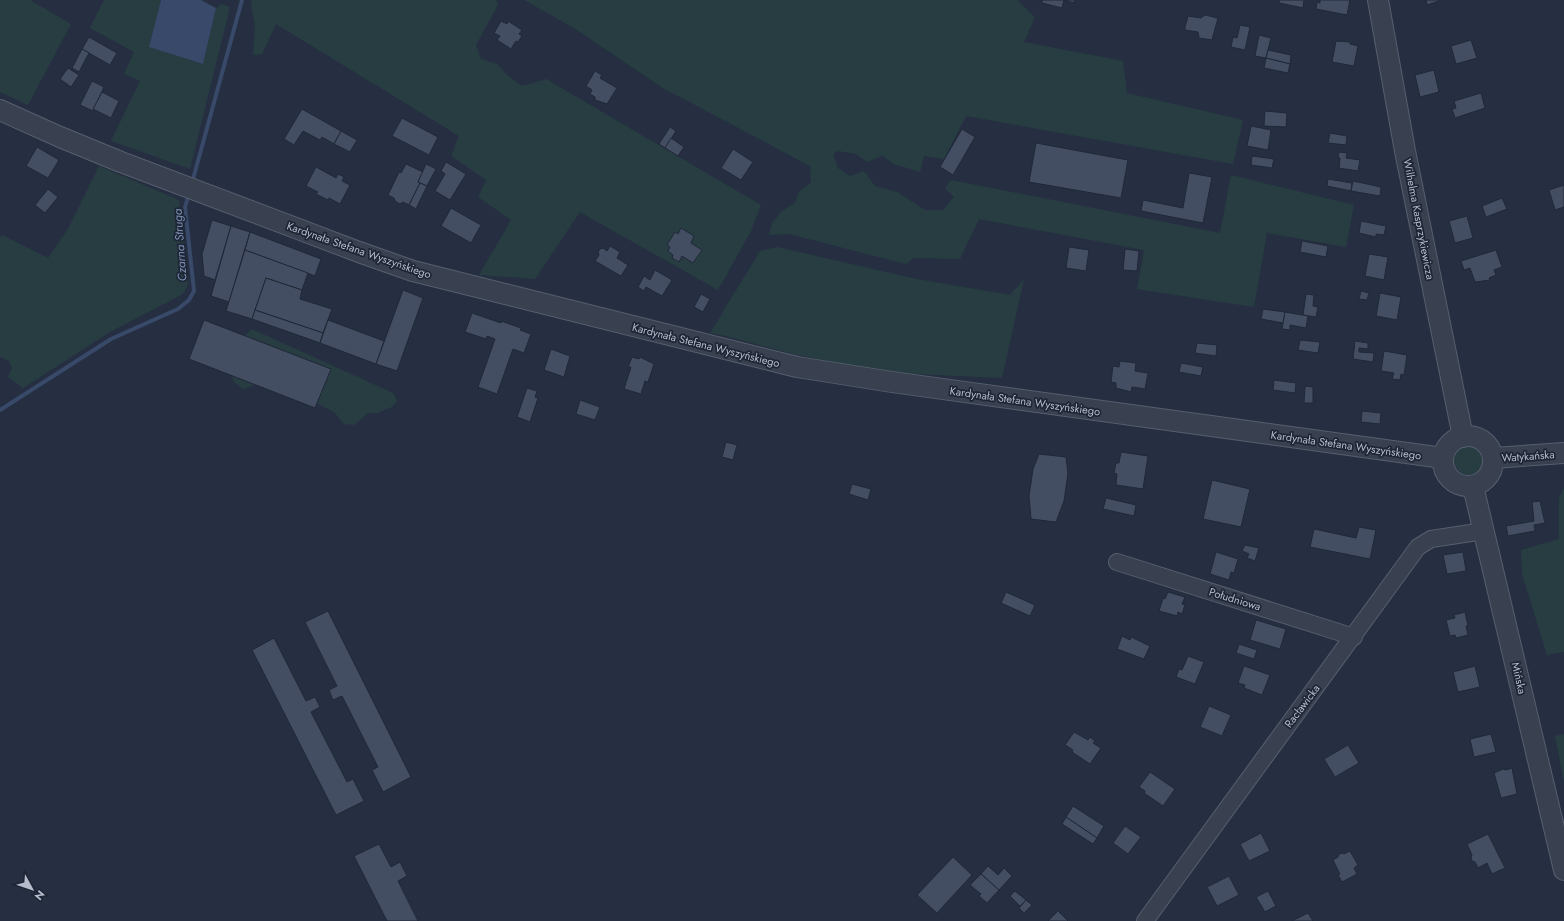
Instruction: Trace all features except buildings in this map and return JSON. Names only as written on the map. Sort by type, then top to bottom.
[{"type":"street","name":"Wilhelma Kasprzykiewicza","points":[[1378,0],[1405,151],[1463,437]]},
{"type":"street","name":"Kardynała Stefana Wyszyńskiego","points":[[0,110],[60,137],[180,184],[413,271],[797,367],[900,383],[1443,458]]},
{"type":"street","points":[[1471,436],[1485,443],[1493,458],[1492,467],[1488,475],[1482,482],[1473,486],[1464,486],[1455,483],[1448,476],[1444,468],[1443,458],[1449,444],[1463,437],[1471,436]]},
{"type":"street","name":"Watykańska","points":[[1493,458],[1564,453]]},
{"type":"street","name":"Mińska","points":[[1473,486],[1564,870]]},
{"type":"street","name":"Racławicka","points":[[1144,921],[1268,751],[1354,637],[1418,547],[1431,539],[1484,531]]},
{"type":"street","name":"Południowa","points":[[1117,562],[1354,637]]},
{"type":"green space","points":[[0,0],[30,0],[71,24],[28,105],[0,92]]},
{"type":"green space","points":[[104,0],[161,0],[150,47],[203,64],[216,8],[222,4],[230,7],[190,169],[111,141],[140,81],[124,74],[134,52],[90,28]]},
{"type":"green space","points":[[252,0],[496,0],[498,5],[476,45],[481,59],[497,64],[508,76],[522,86],[546,79],[761,205],[751,231],[718,290],[580,212],[535,279],[479,275],[511,220],[478,197],[486,180],[451,156],[459,136],[276,24],[262,54],[253,55],[255,25],[251,5]]},
{"type":"green space","points":[[524,0],[1017,0],[1035,17],[1024,42],[1123,61],[1127,93],[1243,120],[1233,164],[966,116],[944,159],[924,156],[920,172],[894,164],[882,156],[867,162],[856,154],[838,151],[833,154],[838,168],[850,176],[864,171],[875,186],[897,192],[925,210],[943,210],[954,197],[945,188],[951,180],[1220,233],[1231,175],[1354,205],[1346,247],[1267,233],[1254,307],[1137,289],[1144,250],[979,219],[960,259],[914,258],[906,264],[789,234],[769,235],[772,223],[782,211],[795,203],[799,192],[811,182],[810,166],[663,88],[574,28]]},
{"type":"green space","points":[[99,166],[179,200],[188,285],[183,294],[110,332],[23,388],[8,377],[12,368],[9,361],[0,357],[0,238],[2,235],[48,258],[68,229]]},
{"type":"green space","points":[[777,247],[917,279],[1010,295],[1024,279],[1002,378],[893,373],[797,355],[710,333],[760,251]]},
{"type":"green space","points":[[252,329],[393,393],[397,401],[392,407],[377,413],[368,413],[354,425],[344,424],[335,413],[313,401],[268,381],[243,389],[234,382],[230,372],[239,341]]},
{"type":"green space","points":[[1469,445],[1480,449],[1484,460],[1480,471],[1469,475],[1458,471],[1454,460],[1458,449]]},
{"type":"green space","points":[[1564,488],[1564,652],[1547,655],[1522,574],[1521,550],[1559,539],[1559,498]]},
{"type":"green space","points":[[1564,734],[1564,782],[1555,736]]},
{"type":"water","points":[[161,0],[201,0],[216,8],[203,64],[149,47]]},
{"type":"waterway","name":"Czarna Struga","points":[[192,183],[242,0]]},
{"type":"waterway","name":"Czarna Struga","points":[[0,410],[111,339],[178,309],[189,300],[194,291],[185,207],[189,194]]}]
